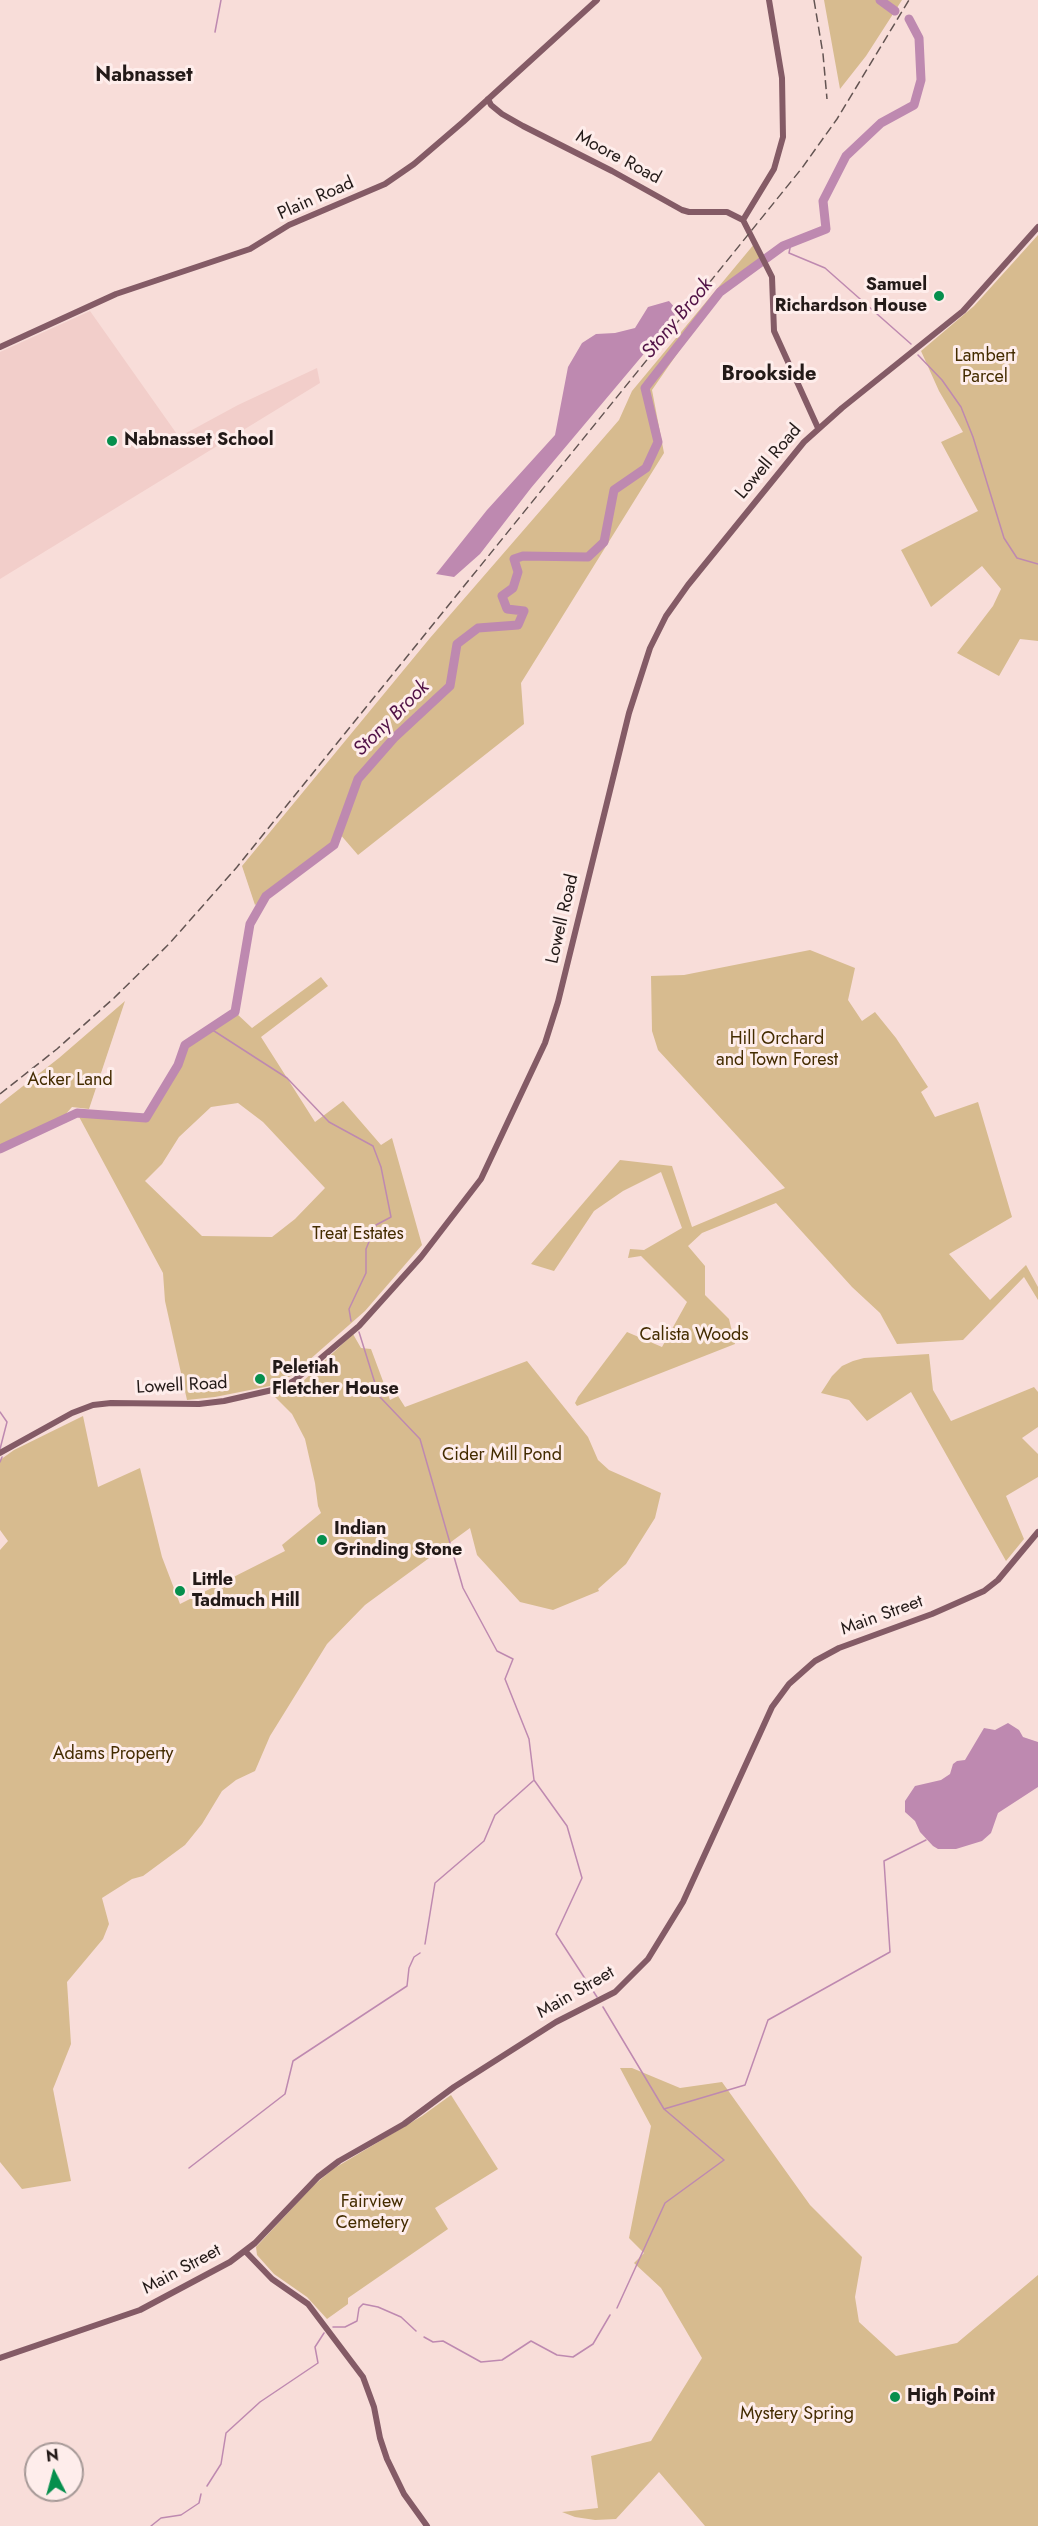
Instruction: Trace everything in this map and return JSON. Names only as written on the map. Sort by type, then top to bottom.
[{"type":"street","name":"Plain Road","points":[[0,347],[116,294],[250,249],[289,225],[373,190],[414,164],[597,0]]},
{"type":"street","points":[[769,0],[782,78],[783,137],[774,169],[743,220],[746,229],[764,256],[774,287],[774,331],[818,428]]},
{"type":"street","name":"Moore Road","points":[[488,99],[491,105],[502,114],[682,210],[727,212],[743,220]]},
{"type":"street","name":"Lowell Road","points":[[0,1453],[72,1413],[93,1405],[107,1403],[199,1404],[224,1401],[281,1388],[295,1380],[359,1326],[421,1257],[481,1179],[547,1036],[558,1002],[629,713],[655,637],[670,609],[804,442],[818,428],[963,311],[1038,227]]},
{"type":"street","name":"Main Street","points":[[0,2358],[140,2310],[192,2284],[245,2251],[318,2178],[339,2161],[404,2124],[454,2087],[555,2022],[595,2004],[627,1982],[656,1947],[683,1902],[772,1707],[789,1684],[815,1661],[840,1648],[932,1614],[984,1591],[998,1580],[1038,1532]]},
{"type":"street","points":[[245,2251],[272,2279],[308,2304],[363,2377],[374,2407],[387,2459],[404,2494],[427,2526]]},
{"type":"shaded area","points":[[669,301],[676,309],[674,318],[531,488],[480,554],[454,577],[436,574],[487,510],[555,435],[568,367],[582,343],[596,334],[615,333],[635,328],[648,307]]},
{"type":"shaded area","name":"Nabnasset School","points":[[90,311],[179,437],[238,405],[317,368],[320,383],[0,579],[0,352]]},
{"type":"shaded area","points":[[1008,1723],[1019,1730],[1023,1737],[1038,1742],[1038,1787],[998,1813],[991,1833],[982,1841],[956,1849],[938,1849],[920,1832],[915,1821],[905,1812],[905,1801],[915,1786],[941,1780],[950,1774],[953,1764],[965,1760],[984,1728],[995,1730]]},
{"type":"green space","points":[[824,0],[902,0],[866,56],[840,89]]},
{"type":"green space","name":"Lambert Parcel","points":[[1038,235],[1038,641],[1020,639],[999,676],[957,653],[993,606],[1001,589],[982,566],[931,607],[901,550],[978,511],[941,442],[963,432],[939,391],[921,351],[974,306]]},
{"type":"green space","points":[[755,243],[764,256],[720,292],[652,390],[664,453],[521,683],[524,724],[358,855],[339,833],[334,845],[255,905],[242,866],[430,638],[619,420],[632,391]]},
{"type":"green space","name":"Hill Orchard and Town Forest","points":[[810,950],[855,968],[848,1000],[862,1021],[875,1012],[896,1038],[928,1087],[921,1092],[935,1117],[978,1102],[1012,1217],[949,1254],[990,1300],[1026,1265],[1038,1287],[1038,1300],[1024,1277],[963,1340],[897,1344],[880,1313],[852,1287],[776,1203],[702,1233],[688,1246],[705,1266],[705,1295],[729,1319],[735,1344],[577,1406],[575,1403],[578,1397],[627,1332],[662,1347],[687,1302],[641,1256],[628,1258],[630,1249],[644,1250],[682,1228],[661,1172],[623,1191],[594,1211],[554,1271],[531,1264],[620,1160],[672,1166],[692,1227],[785,1188],[658,1050],[652,1031],[651,976],[684,975]]},
{"type":"green space","name":"Treat Estates","points":[[321,977],[328,986],[261,1037],[315,1122],[343,1101],[381,1145],[392,1138],[422,1245],[365,1311],[291,1376],[270,1386],[187,1400],[165,1301],[163,1273],[77,1113],[146,1118],[178,1065],[185,1045],[235,1012],[252,1028]],"holes":[[[238,1103],[263,1122],[325,1188],[295,1219],[272,1237],[202,1236],[145,1181],[162,1164],[179,1137],[211,1107]]]},
{"type":"green space","name":"Acker Land","points":[[125,1001],[89,1109],[72,1107],[65,1115],[0,1146],[0,1104],[59,1058]]},
{"type":"green space","points":[[353,1334],[361,1348],[371,1349],[390,1400],[398,1396],[405,1407],[527,1361],[588,1437],[598,1460],[609,1470],[661,1493],[655,1518],[626,1564],[598,1589],[599,1591],[553,1610],[520,1602],[477,1555],[470,1528],[365,1605],[327,1644],[270,1736],[255,1771],[236,1780],[222,1791],[202,1824],[185,1845],[143,1876],[132,1879],[102,1898],[109,1924],[103,1939],[67,1982],[71,2044],[53,2089],[71,2181],[22,2189],[0,2162],[0,1550],[8,1541],[0,1530],[0,1460],[14,1450],[83,1416],[98,1487],[140,1468],[162,1557],[180,1604],[285,1551],[282,1545],[321,1513],[305,1439],[292,1414],[275,1397],[300,1384]]},
{"type":"green space","points":[[929,1354],[933,1390],[951,1421],[1034,1387],[1038,1392],[1038,1427],[1022,1438],[1038,1454],[1038,1477],[1006,1496],[1024,1539],[1006,1561],[911,1392],[867,1421],[849,1400],[821,1393],[842,1366],[853,1361],[864,1358]]},
{"type":"green space","name":"Mystery Spring","points":[[620,2068],[632,2068],[680,2088],[722,2082],[810,2205],[862,2257],[855,2297],[859,2322],[896,2356],[957,2343],[1038,2275],[1038,2526],[705,2526],[659,2472],[616,2519],[595,2520],[562,2512],[598,2508],[591,2456],[651,2441],[702,2358],[661,2288],[634,2263],[644,2253],[629,2238],[651,2126]]},
{"type":"green space","name":"Fairview Cemetery","points":[[451,2095],[498,2169],[435,2208],[448,2229],[348,2298],[348,2304],[327,2319],[307,2297],[274,2274],[257,2255],[256,2247],[313,2186],[333,2169],[422,2116]]},
{"type":"waterway","points":[[215,32],[221,0]]},
{"type":"waterway","name":"Stony Brook","points":[[880,0],[895,11]]},
{"type":"waterway","name":"Stony Brook","points":[[0,1149],[77,1113],[146,1118],[178,1065],[185,1045],[235,1012],[250,924],[266,896],[334,845],[358,779],[394,738],[450,686],[457,644],[478,628],[518,625],[524,611],[507,609],[502,596],[513,588],[518,572],[514,559],[523,556],[588,557],[604,542],[614,490],[646,468],[658,442],[645,388],[720,292],[783,246],[826,229],[823,201],[846,156],[881,123],[914,105],[921,80],[919,38],[909,19]]},
{"type":"waterway","points":[[791,243],[789,253],[825,268],[911,344]]},
{"type":"waterway","points":[[918,355],[942,380],[961,407],[973,437],[1004,538],[1017,558],[1038,564]]},
{"type":"waterway","points":[[211,1029],[287,1078],[329,1122],[373,1146],[381,1167],[391,1217],[376,1225],[366,1249],[366,1273],[349,1309],[351,1321]]},
{"type":"waterway","points":[[359,1332],[379,1396],[420,1439],[463,1588],[497,1651],[513,1659],[505,1679],[529,1739],[534,1780],[567,1826],[582,1878],[556,1934],[597,1997]]},
{"type":"waterway","points":[[0,1412],[7,1422],[0,1449]]},
{"type":"waterway","points":[[0,1462],[2,1457]]},
{"type":"waterway","points":[[425,1944],[435,1883],[484,1841],[495,1815],[533,1781]]},
{"type":"waterway","points":[[664,2109],[745,2085],[768,2020],[890,1952],[884,1861],[926,1840]]},
{"type":"waterway","points":[[189,2168],[285,2094],[293,2061],[407,1986],[409,1968],[414,1957],[420,1953]]},
{"type":"waterway","points":[[603,2007],[664,2109],[724,2160],[665,2203],[617,2308]]},
{"type":"waterway","points":[[333,2327],[345,2327],[357,2321],[359,2308],[363,2304],[378,2307],[401,2317],[416,2331]]},
{"type":"waterway","points":[[424,2337],[433,2342],[443,2341],[481,2362],[502,2360],[531,2341],[557,2355],[573,2357],[593,2344],[610,2315]]},
{"type":"waterway","points":[[207,2486],[221,2464],[226,2433],[260,2402],[318,2363],[315,2347],[324,2333]]},
{"type":"waterway","points":[[151,2526],[161,2518],[181,2515],[199,2503],[201,2494]]},
{"type":"railway","points":[[814,0],[823,54],[827,99]]},
{"type":"railway","points":[[0,1094],[57,1049],[114,998],[169,944],[237,867],[802,168],[837,119],[909,0]]},
{"type":"place","name":"Samuel Richardson House","points":[[939,296]]},
{"type":"place","name":"Nabnasset School","points":[[112,441]]},
{"type":"place","name":"Peletiah Fletcher House","points":[[260,1379]]},
{"type":"place","name":"Indian Grinding Stone","points":[[322,1540]]},
{"type":"place","name":"Little Tadmuch Hill","points":[[180,1591]]},
{"type":"place","name":"High Point","points":[[895,2397]]},
{"type":"district","name":"Nabnasset","points":[[144,76]]},
{"type":"district","name":"Brookside","points":[[769,375]]},
{"type":"park label","name":"Calista Woods","points":[[694,1336]]},
{"type":"park label","name":"Cider Mill Pond","points":[[502,1456]]},
{"type":"park label","name":"Adams Property","points":[[113,1755]]}]
